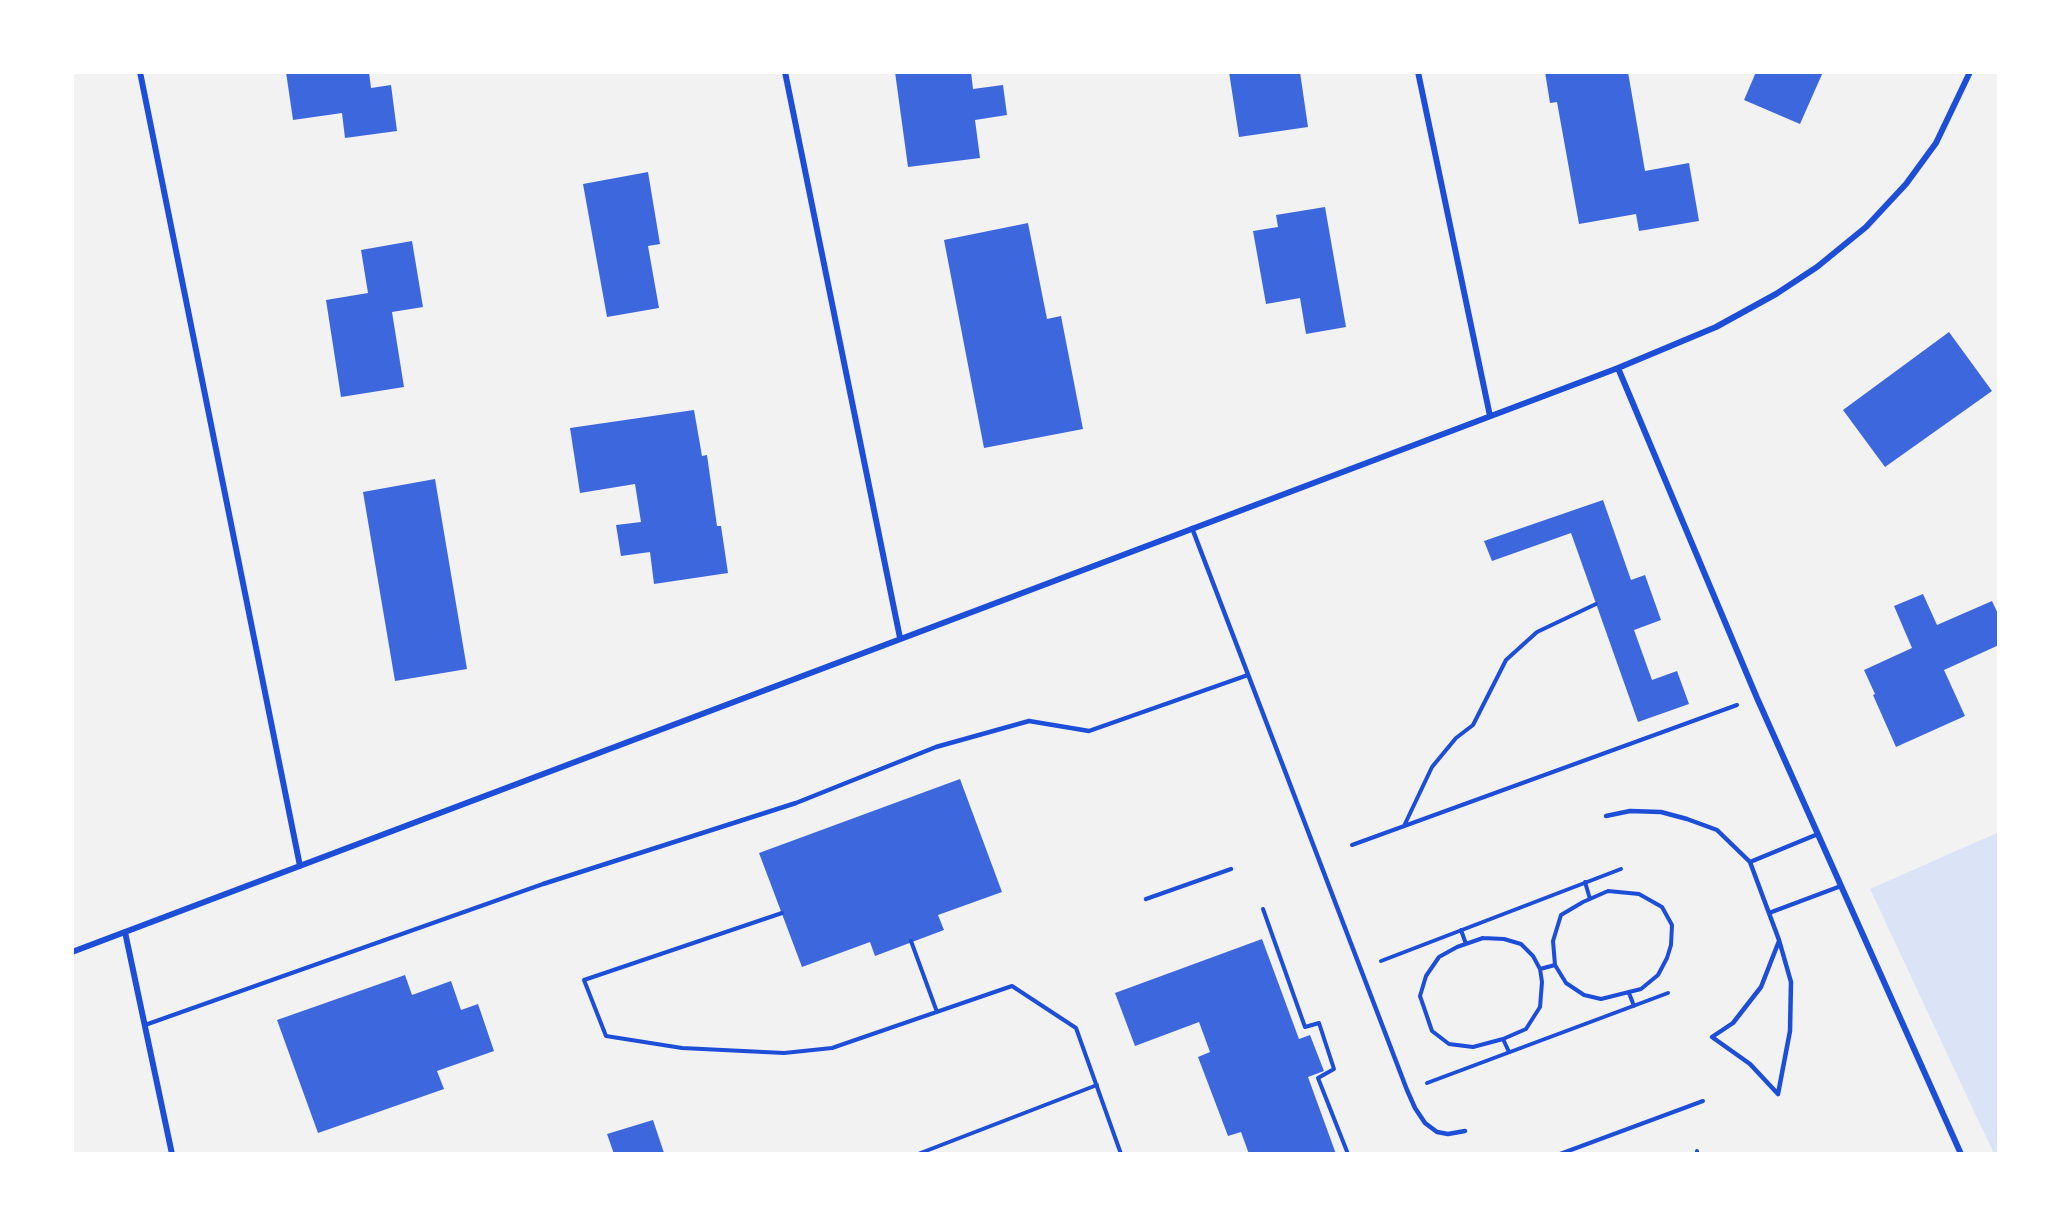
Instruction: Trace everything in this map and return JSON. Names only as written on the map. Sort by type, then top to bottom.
[{"type":"street","points":[[140,72],[300,866]]},
{"type":"street","points":[[785,72],[900,638]]},
{"type":"street","points":[[1418,72],[1490,416]]},
{"type":"street","points":[[72,952],[1618,368],[1716,327],[1776,294],[1817,267],[1866,227],[1906,184],[1936,143],[1970,72]]},
{"type":"street","points":[[1618,368],[1757,698],[1961,1154]]},
{"type":"street","points":[[125,932],[172,1154]]},
{"type":"lane","points":[[1192,528],[1415,1108],[1425,1123],[1437,1132],[1449,1134],[1465,1131]]},
{"type":"lane","points":[[145,1025],[543,884],[796,803],[936,747],[1029,721],[1089,731],[1248,675]]},
{"type":"lane","points":[[1606,816],[1630,811],[1661,812],[1687,819],[1717,830],[1750,862],[1779,940],[1791,982],[1790,1031],[1778,1094],[1750,1064],[1712,1037],[1732,1023],[1761,987],[1779,940]]},
{"type":"lane","points":[[1750,862],[1818,834]]},
{"type":"lane","points":[[1146,899],[1231,869]]},
{"type":"lane","points":[[1769,913],[1841,886]]},
{"type":"path","points":[[1404,826],[1432,767],[1456,738],[1473,725],[1506,660],[1537,632],[1596,604]]},
{"type":"path","points":[[1352,845],[1757,698]]},
{"type":"path","points":[[1361,969],[1621,869]]},
{"type":"path","points":[[1585,882],[1590,898]]},
{"type":"path","points":[[1608,891],[1639,894],[1662,907],[1672,926],[1671,945],[1667,958],[1658,975],[1641,989],[1601,999],[1584,995],[1566,983],[1555,965],[1553,942],[1561,915],[1590,898],[1608,891]]},
{"type":"path","points":[[1263,909],[1305,1027],[1319,1023],[1334,1069],[1318,1078],[1348,1154]]},
{"type":"path","points":[[782,913],[584,980],[606,1036],[682,1048],[784,1053],[832,1048],[1012,986],[1076,1028],[1121,1154]]},
{"type":"path","points":[[1461,930],[1466,944]]},
{"type":"path","points":[[1483,938],[1504,939],[1521,944],[1533,956],[1540,969],[1542,982],[1540,1007],[1526,1029],[1503,1040],[1473,1047],[1449,1044],[1432,1031],[1420,996],[1426,976],[1439,957],[1456,947],[1483,938]]},
{"type":"path","points":[[911,941],[937,1012]]},
{"type":"path","points":[[1540,969],[1555,965]]},
{"type":"path","points":[[1629,993],[1634,1006]]},
{"type":"path","points":[[1407,1090],[1668,993]]},
{"type":"path","points":[[1503,1040],[1509,1053]]},
{"type":"path","points":[[918,1154],[1097,1085]]},
{"type":"path","points":[[1560,1154],[1702,1101]]},
{"type":"shaded area","points":[[1999,832],[1999,1154],[1994,1154],[1870,889]]},
{"type":"building","points":[[286,72],[369,72],[371,88],[391,85],[397,131],[345,138],[342,113],[293,120]]},
{"type":"building","points":[[895,72],[971,72],[973,89],[1003,85],[1007,115],[975,120],[980,158],[908,167]]},
{"type":"building","points":[[1229,72],[1300,72],[1308,127],[1239,137]]},
{"type":"building","points":[[1545,72],[1628,72],[1645,171],[1689,163],[1699,221],[1639,231],[1636,214],[1579,224],[1557,102],[1550,103]]},
{"type":"building","points":[[1756,72],[1823,72],[1800,124],[1744,100]]},
{"type":"building","points":[[648,172],[660,244],[648,246],[659,308],[607,317],[583,184]]},
{"type":"building","points":[[1325,207],[1346,327],[1306,334],[1300,298],[1266,304],[1253,231],[1278,227],[1276,215]]},
{"type":"building","points":[[1028,223],[1047,319],[1061,316],[1083,429],[984,448],[944,240]]},
{"type":"building","points":[[412,241],[423,307],[392,312],[404,387],[341,397],[326,300],[368,293],[361,250]]},
{"type":"building","points":[[1949,332],[1992,391],[1885,467],[1843,410]]},
{"type":"building","points":[[694,410],[702,456],[707,455],[717,526],[721,526],[728,573],[654,584],[650,552],[621,556],[616,525],[641,522],[635,484],[580,493],[570,428]]},
{"type":"building","points":[[435,479],[467,669],[395,681],[363,492]]},
{"type":"building","points":[[1603,500],[1631,580],[1645,575],[1661,620],[1634,630],[1652,680],[1677,671],[1689,704],[1638,722],[1571,533],[1492,561],[1484,541]]},
{"type":"building","points":[[1923,594],[1937,625],[1992,601],[1999,616],[1999,645],[1944,670],[1965,716],[1896,747],[1864,670],[1912,648],[1894,606]]},
{"type":"building","points":[[960,779],[1002,892],[938,915],[944,930],[875,956],[870,942],[802,967],[759,853]]},
{"type":"building","points":[[1262,939],[1299,1039],[1310,1035],[1324,1071],[1308,1077],[1336,1154],[1249,1154],[1241,1132],[1228,1136],[1198,1057],[1210,1052],[1199,1022],[1135,1046],[1115,993]]},
{"type":"building","points":[[405,975],[412,995],[451,981],[461,1010],[478,1004],[494,1051],[437,1071],[444,1089],[318,1133],[277,1020]]},
{"type":"building","points":[[653,1120],[664,1153],[614,1154],[607,1134]]}]
